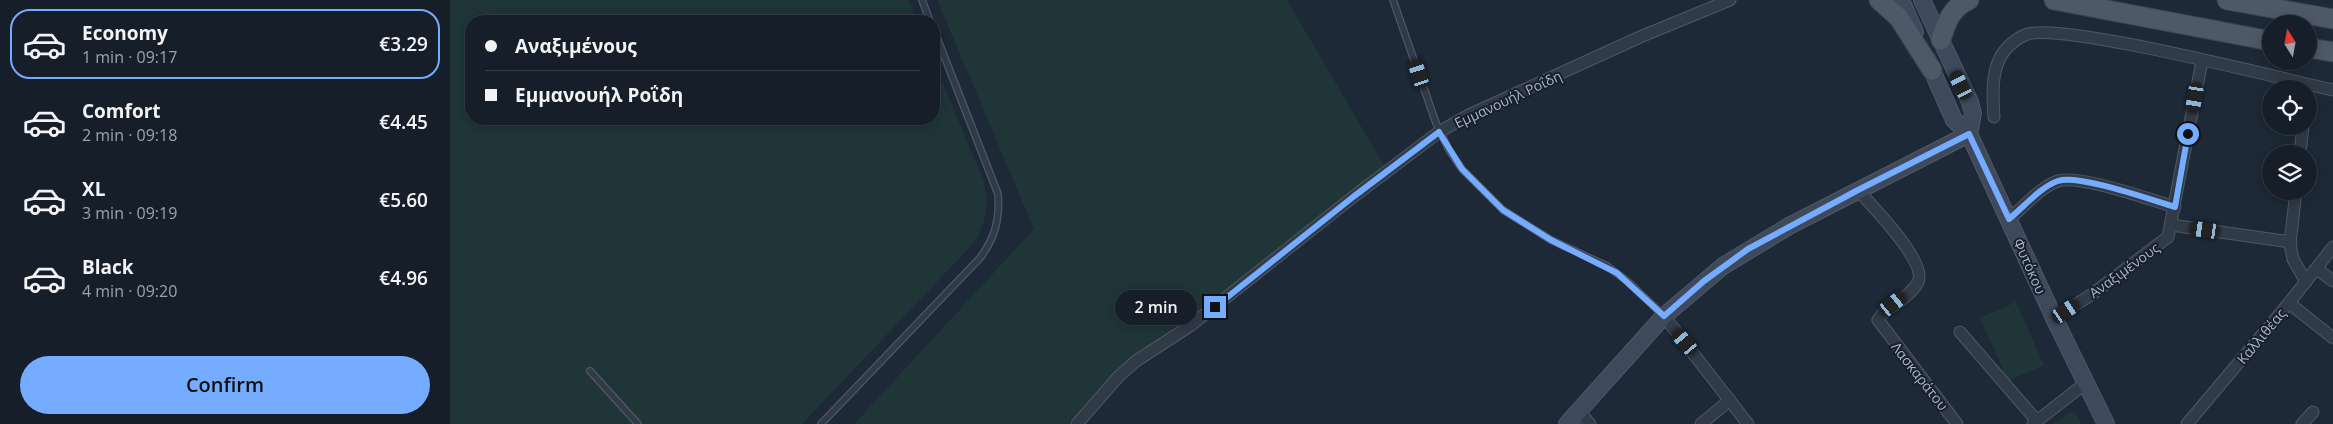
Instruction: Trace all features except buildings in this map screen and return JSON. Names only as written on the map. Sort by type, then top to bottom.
[{"type":"main road","points":[[1879,0],[1899,18],[1932,70]]},
{"type":"main road","name":"Φυτόκου","points":[[1901,0],[1954,120],[1969,134],[2054,318],[2106,424]]},
{"type":"main road","points":[[1567,424],[1664,316],[1704,281],[1748,249],[1858,190],[1969,134],[1973,113],[1970,102],[1922,0]]},
{"type":"main road","points":[[1941,40],[1953,12],[1960,4],[1969,0]]},
{"type":"main road","points":[[2054,0],[2262,39]]},
{"type":"main road","points":[[2227,0],[2333,20]]},
{"type":"main road","points":[[2318,50],[2333,52]]},
{"type":"street","name":"Εμμανουήλ Ροΐδη","points":[[1077,424],[1118,377],[1136,361],[1190,326],[1353,197],[1439,132],[1477,112],[1640,36],[1730,0]]},
{"type":"street","points":[[1994,117],[1993,74],[1999,57],[2007,47],[2026,34],[2036,32],[2073,36],[2202,61],[2279,80]]},
{"type":"street","name":"Αναξιμένους","points":[[2054,318],[2091,295],[2164,240],[2170,233],[2202,61]]},
{"type":"street","points":[[2317,88],[2333,90]]},
{"type":"street","points":[[2009,219],[2051,184],[2066,179],[2084,181],[2175,207]]},
{"type":"street","name":"Λασκαράτου","points":[[1858,190],[1907,248],[1918,268],[1917,285],[1882,314],[1878,320],[1957,424]]},
{"type":"street","points":[[2295,200],[2290,242],[2292,257],[2306,282]]},
{"type":"street","points":[[2171,225],[2290,242]]},
{"type":"street","name":"Καλλιθέας","points":[[2187,424],[2289,303],[2333,246]]},
{"type":"street","points":[[2317,268],[2333,281]]},
{"type":"street","points":[[2289,303],[2333,338]]},
{"type":"street","points":[[1664,316],[1748,424]]},
{"type":"street","points":[[1960,332],[2035,423],[2087,382]]},
{"type":"street","points":[[1701,424],[1730,400]]},
{"type":"street","points":[[1579,411],[1590,424]]},
{"type":"street","points":[[2302,424],[2313,412]]},
{"type":"street","points":[[1713,414],[1720,424]]},
{"type":"lane","points":[[922,0],[928,15]]},
{"type":"lane","points":[[1393,0],[1439,132],[1462,169],[1503,210],[1551,240],[1617,273],[1664,316]]},
{"type":"lane","points":[[821,424],[980,258],[992,243],[996,232],[998,194],[940,45]]},
{"type":"lane","points":[[590,371],[638,424]]},
{"type":"green space","points":[[450,0],[908,0],[914,15],[465,15],[465,125],[940,125],[940,76],[983,179],[987,204],[982,227],[974,243],[802,424],[450,424]]},
{"type":"green space","points":[[937,0],[1287,0],[1385,167],[1168,339],[1073,424],[854,424],[1034,229]]},
{"type":"green space","points":[[2016,302],[2044,365],[2008,381],[1980,318]]},
{"type":"green space","points":[[2072,411],[2077,415],[2081,424],[2053,424]]},
{"type":"route","points":[[1215,307],[1353,197],[1439,132],[1462,169],[1503,210],[1516,220],[1551,240],[1607,266],[1627,281],[1648,303],[1664,316],[1704,281],[1748,249],[1858,190],[1969,134],[2009,219],[2051,184],[2066,179],[2084,181],[2175,207],[2188,134]]}]
